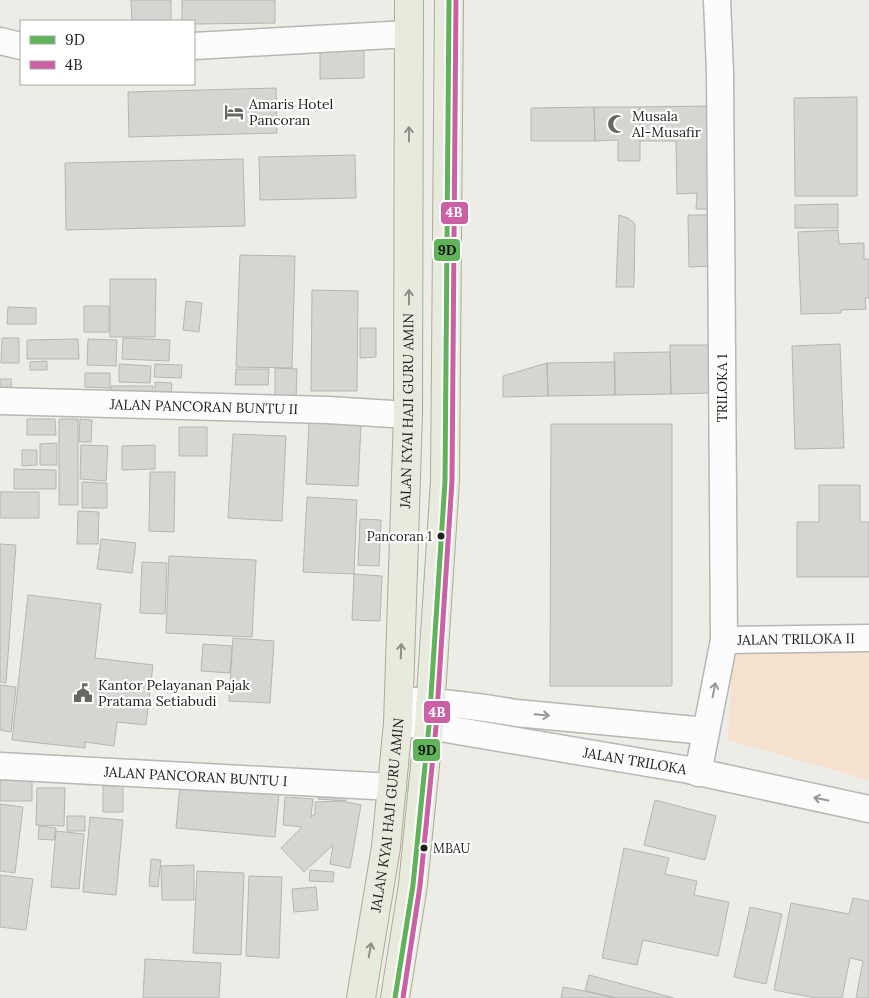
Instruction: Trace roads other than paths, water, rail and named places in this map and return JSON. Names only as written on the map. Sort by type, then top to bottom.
[{"type":"main road","name":"JALAN KYAI HAJI GURU AMIN","points":[[361,998],[386,847],[399,711],[408,415],[409,0]]},
{"type":"main road","points":[[395,998],[437,715],[445,481],[449,0]]},
{"type":"street","name":"TRILOKA 1","points":[[698,772],[724,640],[720,92],[717,0]]},
{"type":"street","points":[[195,46],[408,34]]},
{"type":"street","points":[[0,41],[20,46]]},
{"type":"street","name":"JALAN PANCORAN BUNTU II","points":[[0,401],[328,410],[408,415]]},
{"type":"street","name":"JALAN TRILOKA II","points":[[724,640],[869,638]]},
{"type":"street","name":"JALAN TRILOKA","points":[[399,711],[437,715],[494,709],[526,714],[706,731]]},
{"type":"street","name":"JALAN TRILOKA","points":[[437,715],[492,737],[698,772],[869,809]]},
{"type":"street","name":"JALAN PANCORAN BUNTU I","points":[[0,766],[393,787]]},
{"type":"place","name":"Amaris Hotel Pancoran","points":[[234,112]]},
{"type":"place","name":"Musala Al-Musafir","points":[[617,124]]},
{"type":"place","name":"Pancoran 1","points":[[441,536]]},
{"type":"place","name":"Kantor Pelayanan Pajak Pratama Setiabudi","points":[[83,693]]},
{"type":"place","name":"MBAU","points":[[424,848]]}]
